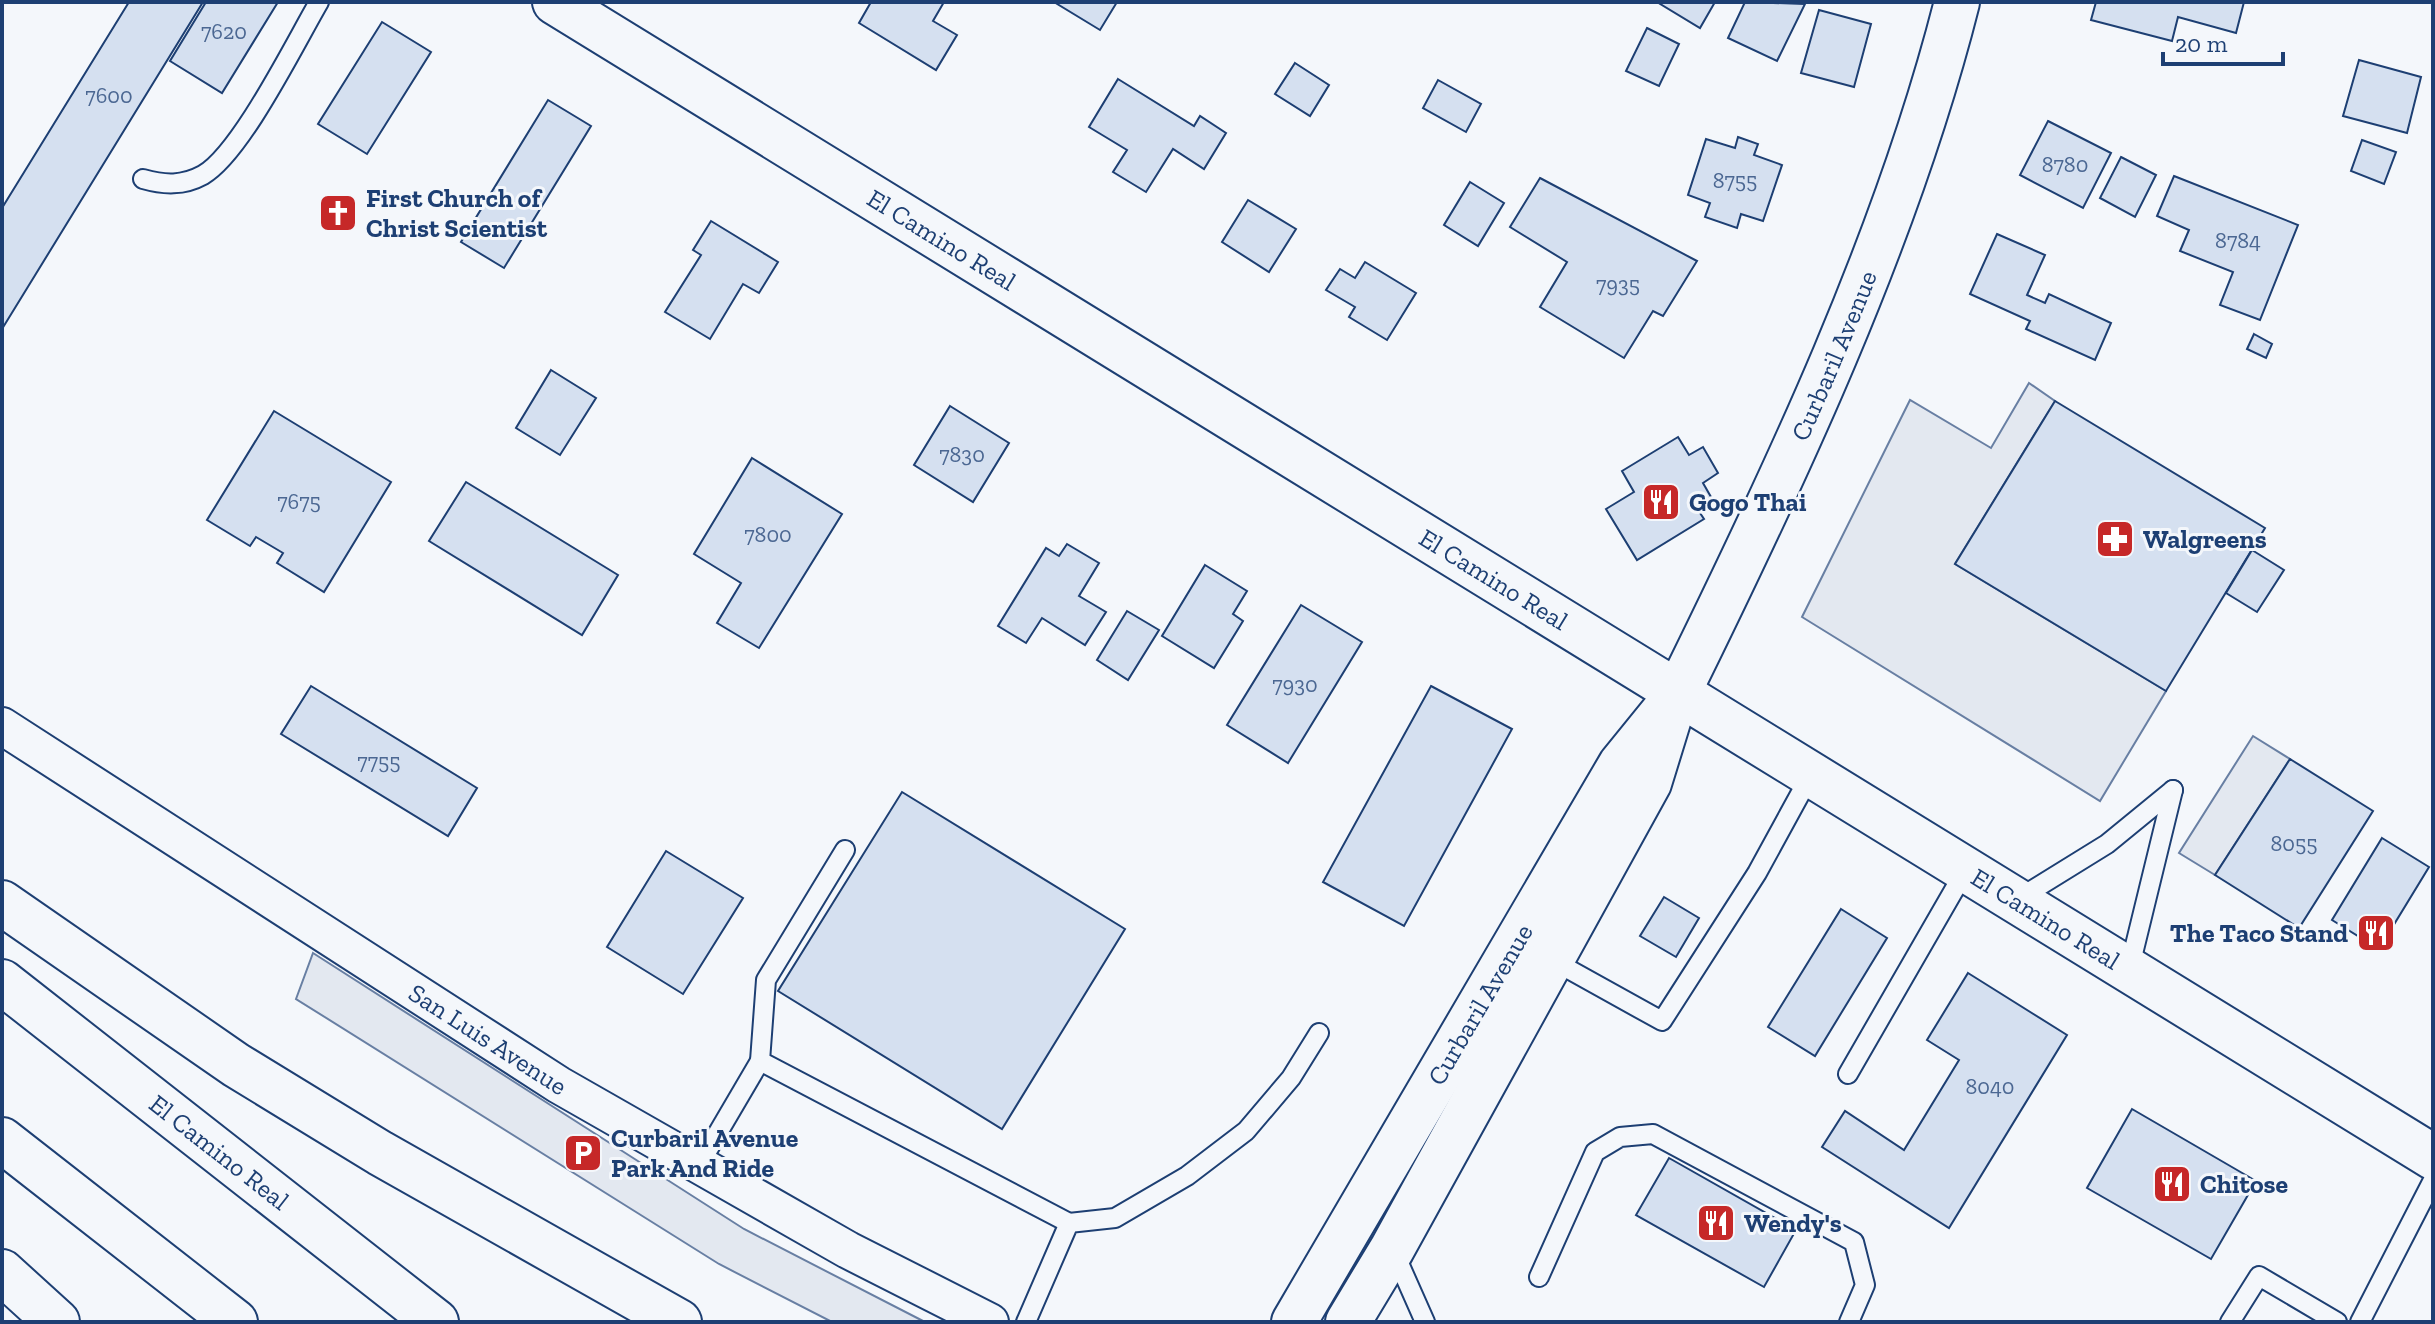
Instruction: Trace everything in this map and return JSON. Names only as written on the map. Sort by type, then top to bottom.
[{"type":"main road","name":"El Camino Real","points":[[555,2],[1677,695],[2433,1157]]},
{"type":"main road","name":"Curbaril Avenue","points":[[1348,1322],[1392,1249],[1649,783],[1677,695],[1809,411],[1875,252],[1923,129],[1957,2]]},
{"type":"main road","name":"Curbaril Avenue","points":[[1294,1322],[1621,764],[1677,695]]},
{"type":"main road","points":[[2,903],[236,1065],[380,1153],[679,1322]]},
{"type":"main road","name":"El Camino Real","points":[[2,982],[436,1322]]},
{"type":"main road","points":[[2,1140],[235,1322]]},
{"type":"main road","points":[[2,1272],[57,1322]]},
{"type":"street","name":"San Luis Avenue","points":[[2,726],[559,1085],[848,1250],[990,1322]]},
{"type":"lane","points":[[143,179],[161,184],[184,183],[217,164],[250,119],[319,2]]},
{"type":"lane","points":[[1552,960],[1662,1021],[1757,873],[1810,776]]},
{"type":"lane","points":[[2014,901],[2107,844],[2173,790],[2129,970]]},
{"type":"lane","points":[[699,1165],[760,1061],[766,980],[845,850]]},
{"type":"lane","points":[[1848,1074],[1965,871]]},
{"type":"lane","points":[[760,1061],[1069,1223],[1115,1218],[1187,1176],[1246,1131],[1291,1078],[1319,1033]]},
{"type":"lane","points":[[1539,1277],[1595,1152],[1620,1137],[1653,1134],[1854,1242],[1865,1285],[1849,1322]]},
{"type":"lane","points":[[2360,1322],[2433,1180]]},
{"type":"lane","points":[[1026,1322],[1069,1223]]},
{"type":"lane","points":[[1392,1249],[1425,1322]]},
{"type":"lane","points":[[2230,1322],[2259,1276],[2337,1322]]},
{"type":"shaded area","points":[[2029,383],[2055,401],[1955,564],[2166,691],[2100,801],[1802,617],[1910,400],[1991,448]]},
{"type":"shaded area","points":[[2253,736],[2290,759],[2215,875],[2179,853]]},
{"type":"shaded area","name":"Curbaril Avenue Park And Ride","points":[[313,953],[744,1229],[925,1322],[832,1322],[719,1264],[296,999]]},
{"type":"building","points":[[129,2],[203,2],[2,329],[2,208]]},
{"type":"building","points":[[206,2],[278,2],[222,93],[170,61]]},
{"type":"building","points":[[871,2],[944,2],[933,21],[957,35],[936,70],[859,23]]},
{"type":"building","points":[[1054,2],[1117,2],[1100,30]]},
{"type":"building","points":[[1657,2],[1715,2],[1700,28]]},
{"type":"building","points":[[1745,2],[1805,4],[1777,61],[1728,38]]},
{"type":"building","points":[[2096,2],[2244,2],[2236,33],[2178,17],[2172,41],[2091,20]]},
{"type":"building","points":[[1819,10],[1871,24],[1854,87],[1801,73]]},
{"type":"building","points":[[382,22],[431,52],[367,154],[318,124]]},
{"type":"building","points":[[1647,28],[1679,44],[1659,86],[1626,71]]},
{"type":"building","points":[[2359,60],[2421,77],[2407,133],[2343,116]]},
{"type":"building","points":[[1295,63],[1329,85],[1310,116],[1275,94]]},
{"type":"building","points":[[1118,79],[1194,126],[1200,116],[1226,133],[1204,169],[1173,149],[1146,192],[1113,172],[1127,150],[1089,127]]},
{"type":"building","points":[[1438,80],[1481,104],[1466,132],[1423,108]]},
{"type":"building","points":[[548,100],[591,126],[504,268],[461,242]]},
{"type":"building","points":[[2048,121],[2111,153],[2083,208],[2020,175]]},
{"type":"building","points":[[1738,137],[1758,144],[1754,155],[1782,165],[1763,221],[1741,214],[1737,228],[1705,217],[1710,203],[1688,195],[1706,139],[1735,148]]},
{"type":"building","points":[[2362,140],[2396,152],[2384,184],[2351,171]]},
{"type":"building","points":[[2121,157],[2156,175],[2135,217],[2100,198]]},
{"type":"building","points":[[2174,176],[2298,225],[2260,320],[2220,305],[2233,272],[2180,251],[2189,230],[2157,216]]},
{"type":"building","points":[[1540,178],[1697,261],[1663,316],[1653,311],[1624,358],[1540,307],[1567,262],[1510,227]]},
{"type":"building","points":[[1470,182],[1504,203],[1478,246],[1444,225]]},
{"type":"building","points":[[1248,200],[1296,229],[1269,272],[1222,242]]},
{"type":"building","points":[[711,221],[778,262],[759,293],[743,284],[710,339],[665,312],[701,255],[693,250]]},
{"type":"building","points":[[1997,234],[2045,255],[2027,295],[2045,303],[2049,294],[2111,323],[2095,360],[2026,329],[2030,321],[1970,294]]},
{"type":"building","points":[[1365,262],[1416,293],[1387,340],[1349,317],[1355,307],[1326,290],[1340,269],[1355,278]]},
{"type":"building","points":[[2254,334],[2272,344],[2266,358],[2247,349]]},
{"type":"building","points":[[551,370],[596,398],[560,455],[516,428]]},
{"type":"building","name":"Walgreens","points":[[2055,401],[2265,528],[2166,691],[1955,564]]},
{"type":"building","points":[[950,406],[1009,443],[973,502],[914,465]]},
{"type":"building","points":[[274,411],[391,482],[324,592],[277,563],[283,553],[256,537],[250,546],[207,520]]},
{"type":"building","name":"Gogo Thai","points":[[1678,437],[1689,455],[1703,447],[1718,473],[1703,483],[1711,497],[1696,507],[1704,519],[1637,560],[1606,509],[1634,492],[1622,471]]},
{"type":"building","points":[[752,458],[842,514],[759,648],[717,623],[741,583],[694,554]]},
{"type":"building","points":[[466,482],[618,575],[582,635],[429,541]]},
{"type":"building","points":[[1067,544],[1099,563],[1079,596],[1106,612],[1085,645],[1042,618],[1026,643],[998,626],[1046,548],[1059,556]]},
{"type":"building","points":[[2252,550],[2284,570],[2257,612],[2226,593]]},
{"type":"building","points":[[1205,565],[1247,591],[1233,614],[1243,621],[1214,668],[1162,636]]},
{"type":"building","points":[[1301,605],[1362,642],[1288,763],[1227,725]]},
{"type":"building","points":[[1127,611],[1159,630],[1128,680],[1097,660]]},
{"type":"building","points":[[311,686],[477,788],[448,836],[281,734]]},
{"type":"building","points":[[1431,686],[1512,729],[1404,926],[1323,882]]},
{"type":"building","points":[[2290,759],[2373,811],[2299,928],[2215,875]]},
{"type":"building","points":[[902,792],[1125,929],[1002,1129],[778,991]]},
{"type":"building","points":[[2382,838],[2429,867],[2379,949],[2332,920]]},
{"type":"building","points":[[666,851],[743,898],[683,994],[607,947]]},
{"type":"building","points":[[1664,897],[1699,918],[1676,957],[1640,936]]},
{"type":"building","points":[[1841,909],[1887,938],[1815,1056],[1768,1027]]},
{"type":"building","points":[[1968,973],[2067,1035],[1949,1228],[1822,1147],[1845,1111],[1904,1150],[1959,1060],[1927,1040]]},
{"type":"building","name":"Chitose","points":[[2132,1109],[2256,1181],[2211,1259],[2087,1188]]},
{"type":"building","name":"Wendy's","points":[[1669,1158],[1796,1230],[1764,1287],[1636,1215]]},
{"type":"place","name":"First Church of Christ Scientist","points":[[338,213]]},
{"type":"place","name":"Gogo Thai","points":[[1661,502]]},
{"type":"place","name":"Walgreens","points":[[2115,539]]},
{"type":"place","name":"The Taco Stand","points":[[2376,933]]},
{"type":"place","name":"Curbaril Avenue Park And Ride","points":[[583,1153]]},
{"type":"place","name":"Chitose","points":[[2172,1184]]},
{"type":"place","name":"Wendy's","points":[[1716,1223]]}]
